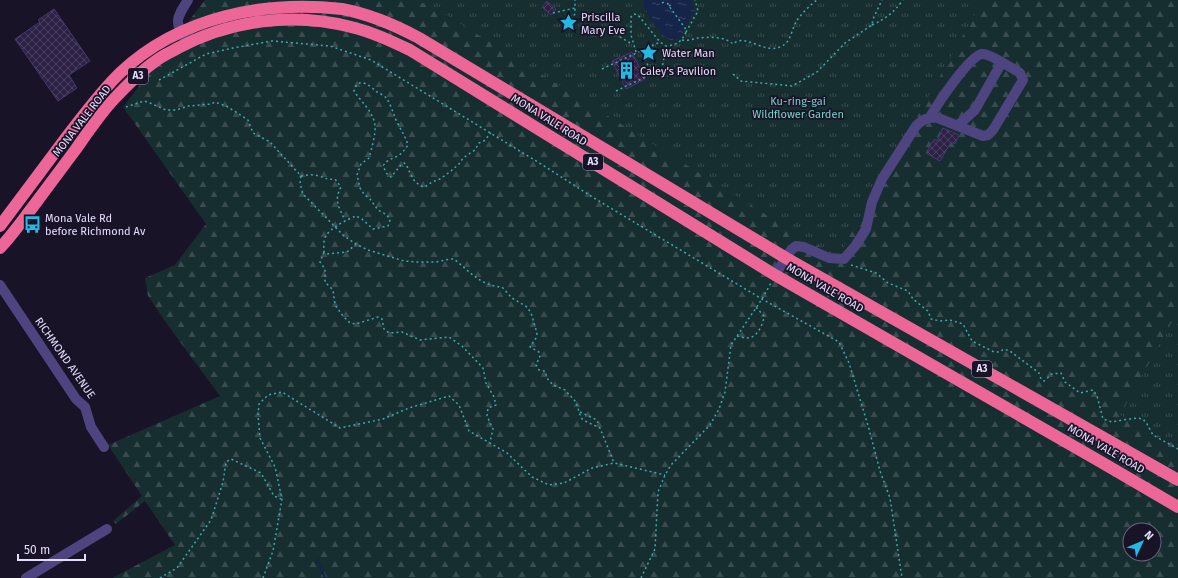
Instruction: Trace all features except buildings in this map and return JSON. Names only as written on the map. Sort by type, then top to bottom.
[{"type":"highway","name":"MONA VALE ROAD","points":[[0,226],[88,108],[121,72],[145,52],[180,31],[216,16],[262,6],[295,4],[343,9],[374,18],[404,30],[786,258],[1178,480]]},
{"type":"highway","name":"MONA VALE ROAD","points":[[0,248],[48,187],[97,119],[129,83],[157,60],[188,43],[220,30],[241,25],[268,20],[288,19],[320,21],[343,25],[381,36],[410,50],[776,275],[1136,481],[1178,507]]},
{"type":"street","points":[[188,0],[179,14],[178,23],[180,31],[188,43]]},
{"type":"street","points":[[776,275],[790,250],[796,246],[804,247],[829,258],[844,259],[856,245],[866,229],[872,202],[882,179],[916,126],[922,120],[930,117],[938,118],[983,136],[988,135],[993,130],[1023,80],[1020,73],[1002,62],[988,55],[982,54],[975,58],[953,83],[941,98],[930,117]]},
{"type":"street","points":[[957,126],[975,110],[1002,62]]},
{"type":"street","name":"RICHMOND AVENUE","points":[[0,285],[76,399],[85,407],[91,427],[104,447]]},
{"type":"street","points":[[26,578],[107,529]]},
{"type":"path","points":[[570,30],[575,14],[575,0]]},
{"type":"path","points":[[662,3],[666,0],[686,32]]},
{"type":"path","points":[[682,40],[698,10],[694,0]]},
{"type":"path","points":[[636,52],[631,35],[631,17],[636,14],[660,42],[666,46],[673,45],[682,40],[720,38],[733,44],[739,41],[744,41],[773,49],[781,47],[786,43],[797,20],[817,0]]},
{"type":"path","points":[[872,25],[873,19],[882,0]]},
{"type":"path","points":[[733,74],[741,81],[792,86],[817,72],[845,43],[894,12],[903,0]]},
{"type":"path","points":[[669,6],[673,3]]},
{"type":"path","points":[[553,13],[575,8]]},
{"type":"path","points":[[611,32],[633,45]]},
{"type":"path","points":[[159,80],[206,54],[272,41],[330,46],[372,60],[594,198],[762,299],[838,342],[849,363],[880,471],[890,498],[902,578]]},
{"type":"path","points":[[602,69],[660,42]]},
{"type":"path","points":[[616,91],[662,70],[666,46]]},
{"type":"path","points":[[644,49],[646,63],[653,73]]},
{"type":"path","points":[[490,443],[493,429],[487,416],[488,408],[496,405],[494,397],[486,383],[483,368],[462,346],[448,337],[420,340],[402,332],[389,333],[384,329],[382,319],[378,318],[356,324],[350,323],[335,305],[333,290],[324,282],[326,269],[320,262],[324,252],[324,241],[326,235],[345,221],[356,216],[362,219],[373,229],[388,226],[390,220],[378,210],[360,188],[357,175],[361,164],[369,158],[375,127],[371,114],[354,91],[358,84],[363,82],[370,85],[387,98],[396,120],[405,136],[408,145],[405,150],[399,155],[385,161],[383,166],[387,174],[392,177],[404,163],[406,164],[415,182],[425,187],[432,182],[440,180],[451,171],[463,158],[475,150],[479,143],[484,141],[491,133]]},
{"type":"path","points":[[126,107],[144,101],[150,102],[166,110],[176,110],[215,102],[226,106],[248,120],[253,133],[270,142],[301,176]]},
{"type":"path","points":[[301,176],[311,175],[319,176],[327,180],[335,179],[341,187],[336,202],[345,221]]},
{"type":"path","points":[[301,176],[300,183],[303,194],[348,240],[368,250],[404,261],[436,262],[450,258],[454,259],[481,282],[495,287],[502,287],[512,298],[527,307],[531,313],[537,333],[536,338],[530,348],[539,352],[540,356],[536,365],[539,370],[545,371],[547,378],[553,385],[565,390],[576,402],[581,418],[600,428]]},
{"type":"path","points":[[324,252],[327,254],[346,252],[356,244]]},
{"type":"path","points":[[844,259],[852,265],[876,273],[888,283],[908,291],[914,299],[928,311],[931,319],[940,321],[950,320],[963,324],[972,341],[994,352],[999,352],[1004,349],[1010,351],[1039,373],[1041,379],[1044,381],[1052,374],[1060,373],[1065,382],[1080,393],[1093,390],[1097,396],[1103,419],[1112,422],[1130,419],[1143,419],[1153,435],[1178,449]]},
{"type":"path","points":[[641,578],[655,549],[658,492],[665,475],[671,465],[710,424],[719,409],[725,392],[731,345],[762,299],[776,275]]},
{"type":"path","points":[[737,336],[748,338],[756,335],[764,316],[756,307]]},
{"type":"path","points":[[263,578],[273,551],[282,499],[275,467],[260,438],[258,410],[260,404],[268,395],[282,392],[340,428],[383,419],[409,408],[449,396],[459,405],[469,431],[507,453],[532,477],[549,485],[564,483],[592,468],[614,463],[665,475]]},
{"type":"path","points":[[580,412],[597,420],[614,463]]},
{"type":"path","points":[[160,578],[177,568],[211,520],[223,482],[226,462],[231,459],[261,473],[274,496],[282,499]]},
{"type":"green space","points":[[205,0],[1178,0],[1178,578],[112,578],[175,545],[145,501],[116,524],[113,521],[142,496],[108,445],[220,396],[148,296],[145,278],[175,265],[206,224],[123,107]]},
{"type":"green space","name":"Ku-ring-gai Wildflower Garden","points":[[416,0],[983,0],[840,253],[813,244],[440,11]]},
{"type":"green space","points":[[1178,311],[1178,446],[1120,415]]},
{"type":"water","points":[[644,0],[691,0],[695,11],[683,29],[683,33],[680,37],[672,41],[661,34],[650,19],[644,7]]},
{"type":"waterway","points":[[318,560],[325,578]]},
{"type":"place","name":"Priscilla Mary Eve","points":[[568,23]]},
{"type":"place","name":"Water Man","points":[[649,53]]},
{"type":"place","name":"Caley's Pavilion","points":[[627,71]]},
{"type":"place","name":"Mona Vale Rd before Richmond Av","points":[[32,224]]}]
